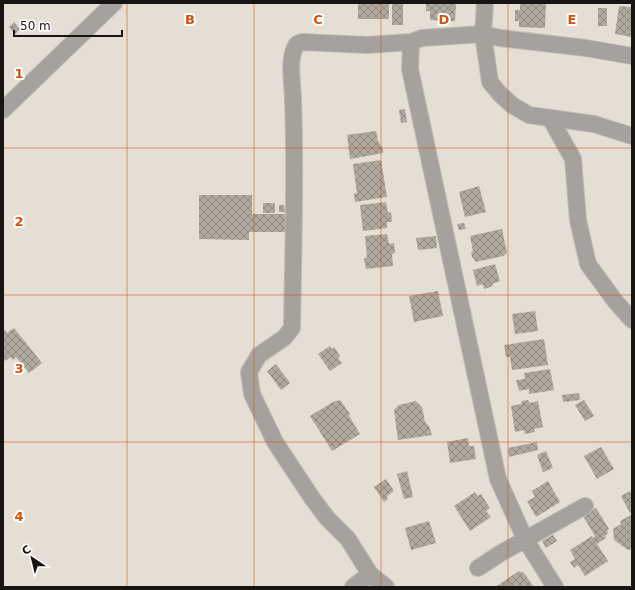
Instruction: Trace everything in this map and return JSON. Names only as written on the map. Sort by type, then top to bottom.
[{"type":"street","points":[[3,110],[114,3]]},
{"type":"street","points":[[484,3],[483,34],[490,82],[500,94],[529,115],[594,124],[632,136]]},
{"type":"street","points":[[386,587],[370,574],[348,539],[327,518],[312,498],[275,442],[252,394],[249,372],[259,355],[284,338],[292,328],[294,130],[292,64],[294,48],[297,44],[302,42],[367,45],[411,42],[422,38],[483,34],[500,38],[586,48],[632,56]]},
{"type":"street","points":[[411,42],[410,69],[498,479],[526,539],[556,587]]},
{"type":"street","points":[[550,118],[573,160],[578,220],[588,264],[615,301],[632,320]]},
{"type":"street","points":[[478,568],[585,506]]},
{"type":"street","points":[[353,587],[370,574]]},
{"type":"building","points":[[358,3],[389,3],[389,19],[358,19]]},
{"type":"building","points":[[392,3],[403,3],[403,25],[392,25]]},
{"type":"building","points":[[426,3],[456,3],[455,21],[430,20],[430,11],[426,11]]},
{"type":"building","points":[[520,3],[546,3],[545,28],[519,27],[519,21],[515,21],[515,10],[520,10]]},
{"type":"building","points":[[632,5],[632,37],[615,34],[619,6],[630,7]]},
{"type":"building","points":[[598,8],[607,8],[607,26],[598,26]]},
{"type":"building","points":[[14,22],[20,29],[15,34],[9,27]]},
{"type":"building","points":[[405,109],[407,122],[401,123],[399,110]]},
{"type":"building","points":[[376,131],[378,141],[383,149],[383,153],[350,159],[347,135]]},
{"type":"building","points":[[381,160],[387,197],[355,202],[354,194],[357,193],[353,164]]},
{"type":"building","points":[[479,186],[486,212],[465,217],[459,192]]},
{"type":"building","points":[[199,195],[252,195],[252,214],[285,214],[285,232],[249,232],[249,240],[199,239]]},
{"type":"building","points":[[386,202],[388,213],[391,212],[392,222],[387,222],[387,228],[363,231],[360,205]]},
{"type":"building","points":[[263,203],[275,203],[275,213],[263,213]]},
{"type":"building","points":[[279,205],[284,205],[285,212],[279,212]]},
{"type":"building","points":[[464,223],[466,229],[459,230],[457,224]]},
{"type":"building","points":[[502,229],[507,253],[503,256],[476,262],[472,257],[471,252],[473,251],[470,236]]},
{"type":"building","points":[[387,234],[389,244],[394,243],[395,253],[392,254],[393,266],[366,269],[364,258],[367,258],[365,236]]},
{"type":"building","points":[[436,236],[437,248],[418,250],[416,238]]},
{"type":"building","points":[[495,264],[500,281],[492,284],[493,286],[484,289],[483,284],[477,286],[473,270]]},
{"type":"building","points":[[438,291],[443,316],[414,322],[409,296]]},
{"type":"building","points":[[535,311],[538,331],[515,334],[512,314]]},
{"type":"building","points":[[14,328],[42,363],[29,373],[16,357],[13,360],[11,357],[5,361],[3,358],[3,332],[5,330],[7,333]]},
{"type":"building","points":[[544,339],[548,365],[512,370],[510,357],[506,357],[504,345]]},
{"type":"building","points":[[330,346],[332,349],[334,347],[340,356],[338,358],[342,363],[330,371],[318,354]]},
{"type":"building","points":[[276,364],[290,383],[281,390],[267,371]]},
{"type":"building","points":[[550,369],[554,390],[529,394],[529,389],[519,391],[516,380],[525,379],[524,373]]},
{"type":"building","points":[[579,393],[580,400],[563,402],[562,395]]},
{"type":"building","points":[[340,400],[350,414],[349,416],[360,434],[332,451],[310,416],[333,402]]},
{"type":"building","points":[[528,400],[530,403],[538,401],[543,427],[534,429],[535,432],[525,434],[524,430],[515,432],[511,406],[521,404],[522,401]]},
{"type":"building","points":[[584,400],[594,416],[585,421],[575,405]]},
{"type":"building","points":[[416,401],[422,407],[425,422],[429,426],[432,435],[398,440],[394,410],[399,405]]},
{"type":"building","points":[[468,438],[469,446],[474,446],[476,459],[450,463],[447,442]]},
{"type":"building","points":[[537,442],[538,450],[509,457],[508,448]]},
{"type":"building","points":[[601,447],[614,469],[597,479],[584,456]]},
{"type":"building","points":[[546,451],[553,468],[543,472],[537,455]]},
{"type":"building","points":[[407,471],[413,497],[404,499],[397,474]]},
{"type":"building","points":[[386,479],[394,491],[387,496],[388,499],[384,502],[374,487]]},
{"type":"building","points":[[548,481],[560,502],[536,517],[527,501],[535,497],[532,491]]},
{"type":"building","points":[[630,491],[632,495],[632,512],[630,513],[621,496]]},
{"type":"building","points":[[475,492],[478,496],[481,494],[490,508],[486,511],[491,517],[470,531],[454,506]]},
{"type":"building","points":[[596,508],[609,529],[605,536],[606,538],[597,544],[608,561],[585,576],[578,565],[574,568],[570,562],[575,559],[570,550],[592,536],[593,538],[595,536],[583,516]]},
{"type":"building","points":[[631,515],[632,549],[628,550],[614,540],[613,529],[621,524],[620,521]]},
{"type":"building","points":[[429,521],[436,543],[411,550],[405,528]]},
{"type":"building","points":[[553,535],[557,541],[546,548],[542,541]]},
{"type":"building","points":[[519,571],[524,573],[534,587],[495,587]]}]
